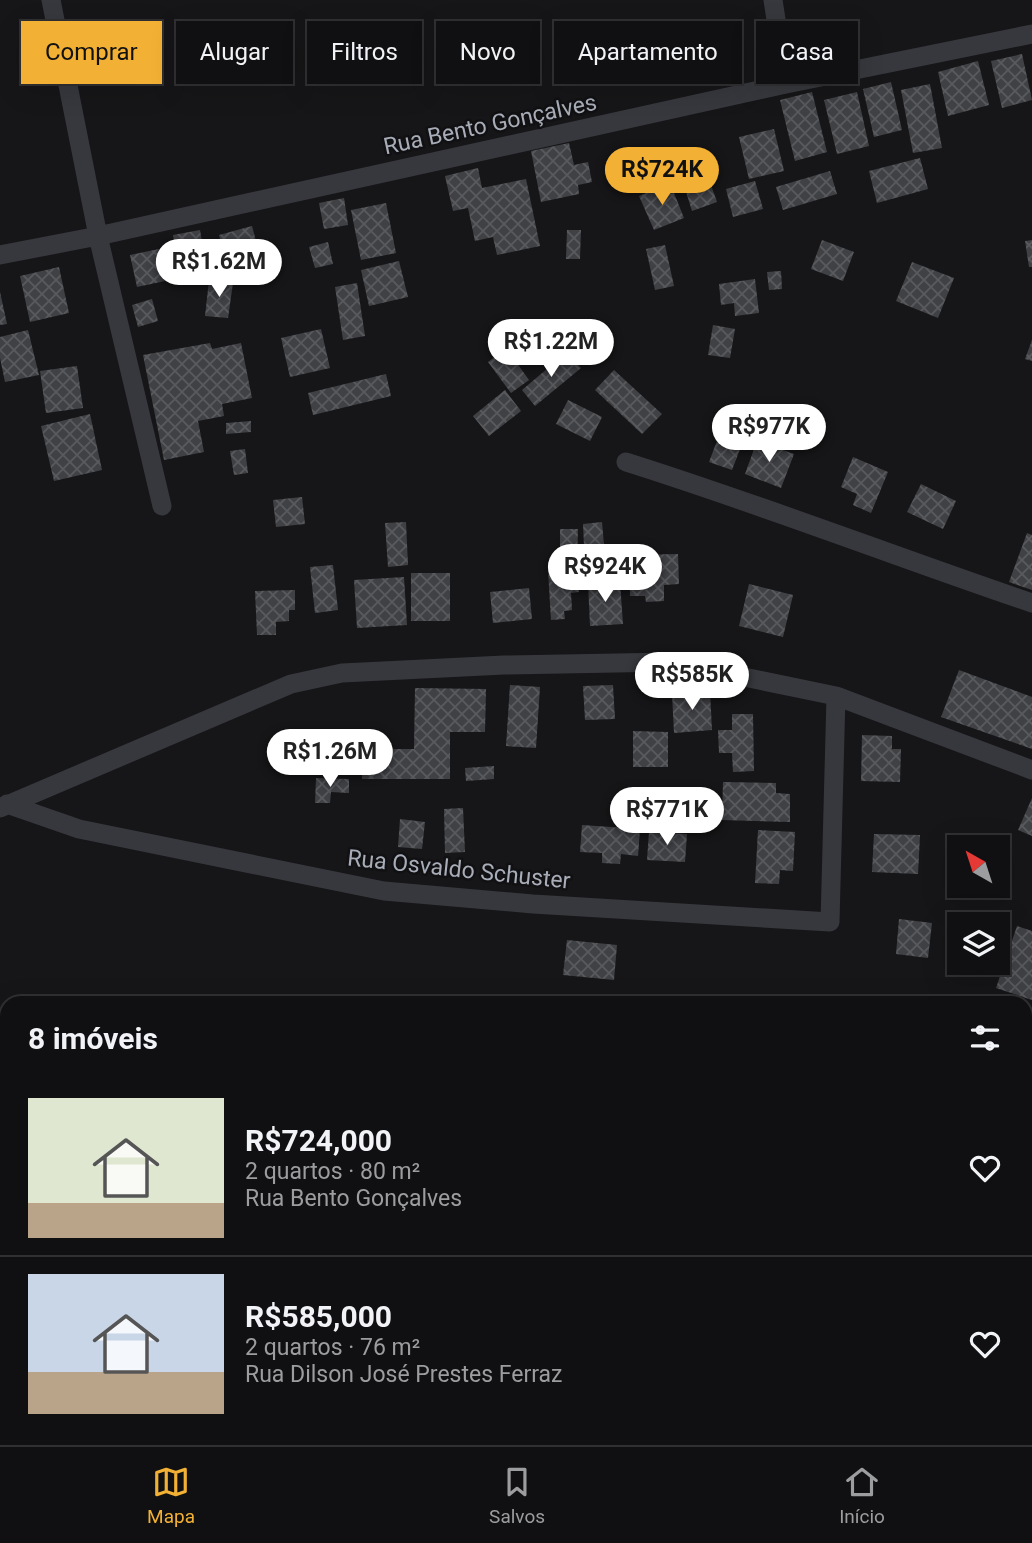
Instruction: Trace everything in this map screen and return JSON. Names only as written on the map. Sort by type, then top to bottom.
[{"type":"street","points":[[51,0],[98,236],[162,506]]},
{"type":"street","points":[[773,0],[776,21]]},
{"type":"street","name":"Rua Bento Gonçalves","points":[[858,69],[1032,34]]},
{"type":"street","name":"Rua Bento Gonçalves","points":[[0,255],[98,236],[786,84]]},
{"type":"street","points":[[626,462],[1032,603]]},
{"type":"street","points":[[4,806],[291,684],[342,673],[504,665],[671,662],[836,696],[1032,770]]},
{"type":"street","name":"Rua Osvaldo Schuster","points":[[4,806],[79,829],[384,891],[533,904],[830,922],[836,696]]},
{"type":"building","points":[[1022,54],[1032,100],[1002,108],[991,61]]},
{"type":"building","points":[[978,61],[989,105],[948,116],[938,72]]},
{"type":"building","points":[[891,82],[902,130],[874,137],[863,89]]},
{"type":"building","points":[[930,84],[942,148],[913,153],[901,90]]},
{"type":"building","points":[[812,92],[827,152],[795,161],[780,100]]},
{"type":"building","points":[[857,92],[869,146],[837,154],[824,100]]},
{"type":"building","points":[[774,129],[784,171],[749,179],[739,137]]},
{"type":"building","points":[[569,143],[574,165],[588,162],[592,182],[578,185],[579,194],[541,202],[531,151]]},
{"type":"building","points":[[920,158],[928,189],[877,203],[869,171]]},
{"type":"building","points":[[478,168],[482,188],[526,179],[540,246],[497,255],[493,237],[475,241],[468,208],[453,211],[445,176]]},
{"type":"building","points":[[706,171],[717,202],[692,211],[682,179]]},
{"type":"building","points":[[830,171],[837,194],[783,210],[776,187]]},
{"type":"building","points":[[755,181],[763,209],[733,217],[726,189]]},
{"type":"building","points":[[670,183],[684,218],[654,230],[639,196]]},
{"type":"building","points":[[344,198],[348,225],[324,229],[319,203]]},
{"type":"building","points":[[386,203],[396,253],[361,260],[351,210]]},
{"type":"building","points":[[252,226],[263,267],[229,276],[219,235]]},
{"type":"building","points":[[200,230],[208,275],[181,280],[173,235]]},
{"type":"building","points":[[567,230],[581,230],[580,259],[566,259]]},
{"type":"building","points":[[822,240],[854,252],[843,281],[811,269]]},
{"type":"building","points":[[1032,240],[1032,267],[1029,267],[1025,241]]},
{"type":"building","points":[[328,242],[333,264],[315,268],[309,247]]},
{"type":"building","points":[[665,245],[674,286],[655,290],[646,249]]},
{"type":"building","points":[[159,249],[165,281],[137,287],[130,255]]},
{"type":"building","points":[[399,261],[408,297],[369,306],[361,270]]},
{"type":"building","points":[[912,262],[954,278],[938,318],[896,301]]},
{"type":"building","points":[[59,267],[69,313],[30,322],[20,276]]},
{"type":"building","points":[[781,271],[782,289],[769,290],[767,272]]},
{"type":"building","points":[[755,279],[759,313],[735,316],[734,303],[721,305],[719,284]]},
{"type":"building","points":[[209,280],[233,283],[228,318],[205,316]]},
{"type":"building","points":[[357,283],[365,336],[343,340],[335,287]]},
{"type":"building","points":[[0,292],[7,324],[0,325]]},
{"type":"building","points":[[152,299],[158,321],[138,327],[132,305]]},
{"type":"building","points":[[713,325],[735,329],[730,358],[708,355]]},
{"type":"building","points":[[321,329],[330,368],[290,377],[281,338]]},
{"type":"building","points":[[28,330],[39,375],[5,382],[0,358],[0,337]]},
{"type":"building","points":[[1032,340],[1032,361],[1025,359]]},
{"type":"building","points":[[210,343],[212,349],[241,343],[252,398],[222,404],[224,416],[198,421],[204,452],[164,460],[143,355]]},
{"type":"building","points":[[506,348],[529,380],[511,393],[488,362]]},
{"type":"building","points":[[567,352],[581,368],[535,406],[522,390]]},
{"type":"building","points":[[77,366],[83,408],[46,413],[40,371]]},
{"type":"building","points":[[614,370],[662,414],[642,434],[595,390]]},
{"type":"building","points":[[386,374],[391,396],[313,415],[308,393]]},
{"type":"building","points":[[505,390],[521,411],[489,436],[473,416]]},
{"type":"building","points":[[568,400],[602,417],[590,441],[556,424]]},
{"type":"building","points":[[729,409],[752,418],[732,470],[709,462]]},
{"type":"building","points":[[90,414],[102,470],[54,481],[41,426]]},
{"type":"building","points":[[251,421],[251,432],[226,434],[226,423]]},
{"type":"building","points":[[757,441],[794,454],[781,488],[745,474]]},
{"type":"building","points":[[245,449],[248,473],[234,475],[230,451]]},
{"type":"building","points":[[853,457],[888,472],[871,513],[853,505],[857,494],[841,487]]},
{"type":"building","points":[[921,484],[956,501],[943,529],[907,512]]},
{"type":"building","points":[[302,497],[305,524],[276,527],[273,500]]},
{"type":"building","points":[[406,522],[408,565],[388,567],[385,523]]},
{"type":"building","points":[[602,522],[604,545],[584,546],[583,524]]},
{"type":"building","points":[[560,529],[578,529],[577,561],[560,561]]},
{"type":"building","points":[[1027,533],[1032,535],[1032,590],[1009,582]]},
{"type":"building","points":[[678,554],[679,584],[664,585],[664,601],[646,602],[645,596],[630,596],[629,555]]},
{"type":"building","points":[[333,565],[338,610],[315,613],[310,567]]},
{"type":"building","points":[[578,570],[579,592],[571,593],[572,610],[564,611],[565,619],[551,620],[548,571]]},
{"type":"building","points":[[411,573],[450,573],[450,621],[411,621]]},
{"type":"building","points":[[404,577],[407,625],[357,628],[354,580]]},
{"type":"building","points":[[620,582],[623,624],[590,626],[588,583]]},
{"type":"building","points":[[749,584],[793,595],[783,637],[739,626]]},
{"type":"building","points":[[529,588],[532,619],[493,623],[490,592]]},
{"type":"building","points":[[295,590],[295,610],[289,610],[289,621],[276,622],[276,635],[257,635],[255,591]]},
{"type":"building","points":[[959,670],[1032,697],[1032,749],[941,717]]},
{"type":"building","points":[[510,685],[540,687],[536,748],[506,746]]},
{"type":"building","points":[[613,685],[615,719],[585,720],[583,686]]},
{"type":"building","points":[[415,688],[486,689],[485,732],[450,732],[450,779],[362,779],[362,749],[414,749]]},
{"type":"building","points":[[710,691],[712,730],[674,733],[672,694]]},
{"type":"building","points":[[732,714],[753,714],[754,771],[733,772],[732,753],[719,753],[718,730],[732,730]]},
{"type":"building","points":[[633,731],[668,732],[668,767],[633,767]]},
{"type":"building","points":[[862,735],[892,736],[892,749],[901,749],[900,782],[861,781]]},
{"type":"building","points":[[494,766],[494,779],[466,781],[465,768]]},
{"type":"building","points":[[316,778],[349,779],[349,793],[331,792],[330,803],[315,803]]},
{"type":"building","points":[[723,782],[776,783],[776,793],[790,794],[790,822],[722,820]]},
{"type":"building","points":[[1032,798],[1032,836],[1018,830]]},
{"type":"building","points":[[463,808],[465,852],[445,853],[444,809]]},
{"type":"building","points":[[400,819],[425,822],[422,849],[398,847]]},
{"type":"building","points":[[582,825],[640,829],[638,856],[621,854],[620,864],[602,863],[602,853],[580,852]]},
{"type":"building","points":[[758,830],[795,832],[793,871],[780,870],[779,884],[755,883]]},
{"type":"building","points":[[649,832],[687,834],[685,862],[647,860]]},
{"type":"building","points":[[874,834],[920,835],[918,874],[872,872]]},
{"type":"building","points":[[899,919],[932,923],[928,958],[896,954]]},
{"type":"building","points":[[1017,926],[1032,931],[1032,996],[1020,996],[996,988],[1000,975],[1010,975],[1010,947]]},
{"type":"building","points":[[567,940],[617,945],[614,980],[563,975]]}]
